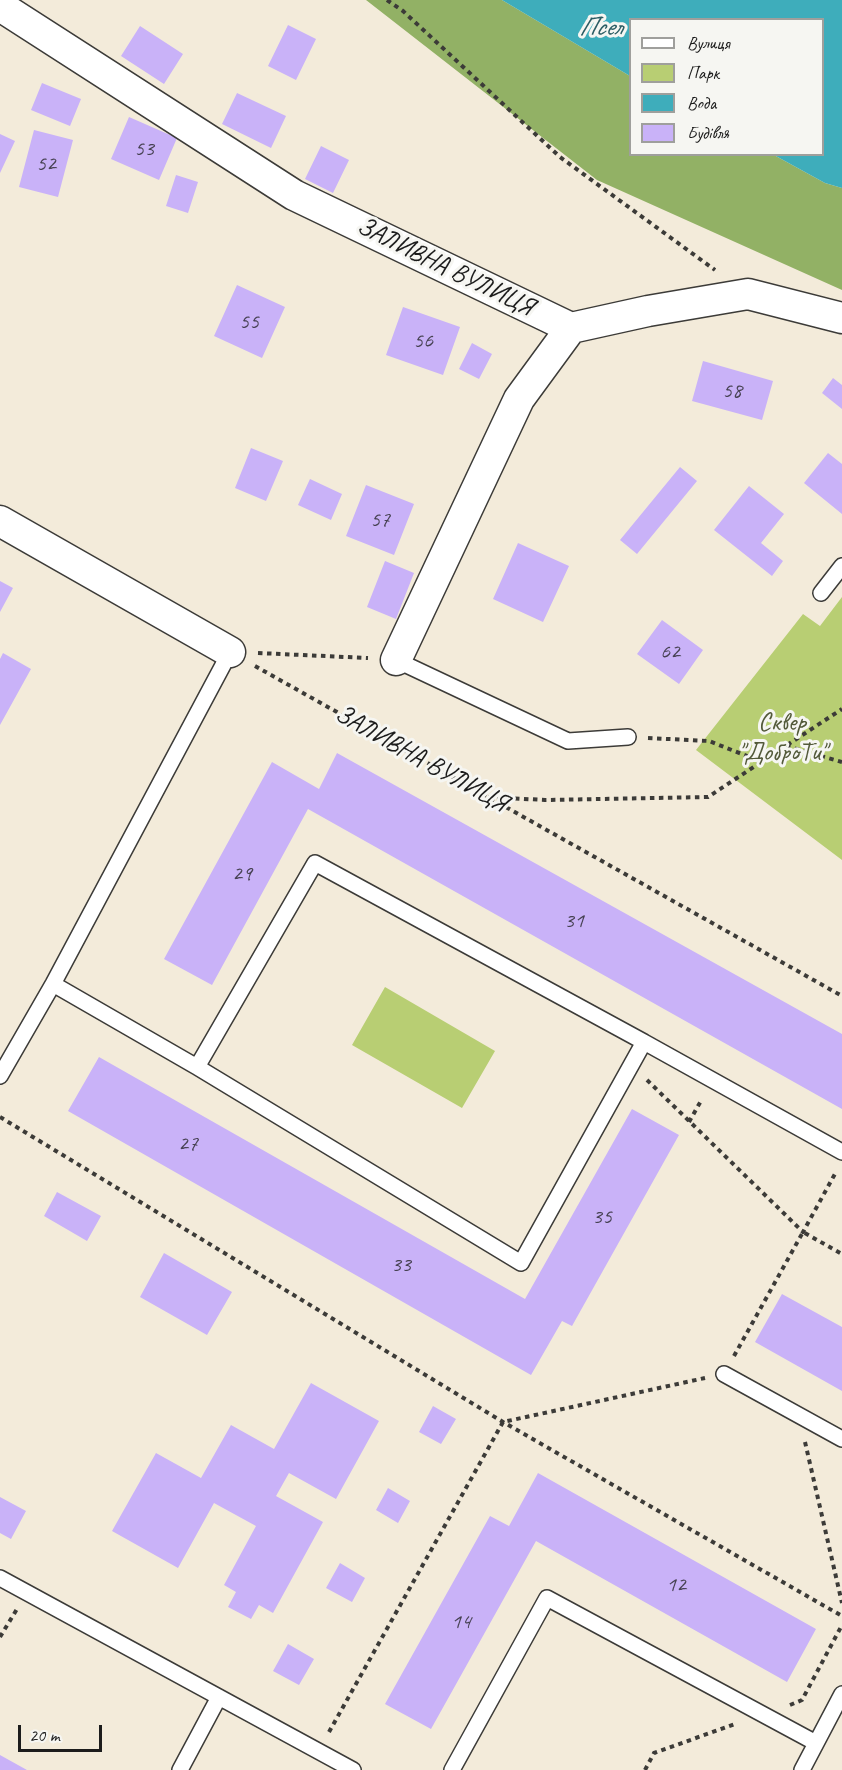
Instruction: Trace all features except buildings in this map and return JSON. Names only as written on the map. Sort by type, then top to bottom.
[{"type":"street","name":"ЗАЛИВНА ВУЛИЦЯ","points":[[0,6],[294,195],[571,328]]},
{"type":"street","points":[[396,660],[519,399],[571,328],[648,311],[748,294],[842,318]]},
{"type":"street","points":[[0,521],[230,652]]},
{"type":"lane","points":[[821,593],[842,566]]},
{"type":"lane","points":[[0,1076],[53,984],[230,652]]},
{"type":"lane","points":[[396,660],[568,741],[628,737]]},
{"type":"lane","points":[[197,1067],[315,863],[842,1152]]},
{"type":"lane","points":[[53,984],[197,1067],[521,1263],[644,1042]]},
{"type":"lane","points":[[724,1374],[842,1439]]},
{"type":"lane","points":[[0,1578],[353,1770]]},
{"type":"lane","points":[[452,1770],[547,1598],[816,1743]]},
{"type":"lane","points":[[802,1770],[842,1695]]},
{"type":"lane","points":[[180,1770],[219,1697]]},
{"type":"path","points":[[387,0],[403,11],[560,157],[748,294]]},
{"type":"path","points":[[230,652],[396,660]]},
{"type":"path","name":"ЗАЛИВНА ВУЛИЦЯ","points":[[230,652],[842,996]]},
{"type":"path","points":[[487,796],[545,800],[708,797],[842,709]]},
{"type":"path","points":[[628,737],[709,741],[763,762]]},
{"type":"path","points":[[785,746],[842,762]]},
{"type":"path","points":[[631,1065],[803,1232],[842,1254]]},
{"type":"path","points":[[0,1117],[503,1422],[842,1616]]},
{"type":"path","points":[[318,1751],[503,1422],[724,1374],[837,1171]]},
{"type":"path","points":[[799,1415],[842,1603]]},
{"type":"path","points":[[0,1636],[27,1593]]},
{"type":"green space","points":[[366,0],[502,0],[629,75],[629,156],[776,156],[825,183],[842,188],[842,290],[597,180]]},
{"type":"green space","name":"Сквер \"ДоброТи\"","points":[[842,597],[842,860],[696,750],[803,614],[820,626]]},
{"type":"green space","points":[[385,987],[495,1051],[462,1108],[352,1045]]},
{"type":"water","name":"Псел","points":[[502,0],[842,0],[842,188],[825,183],[776,156],[824,156],[824,18],[629,18],[629,75]]}]
